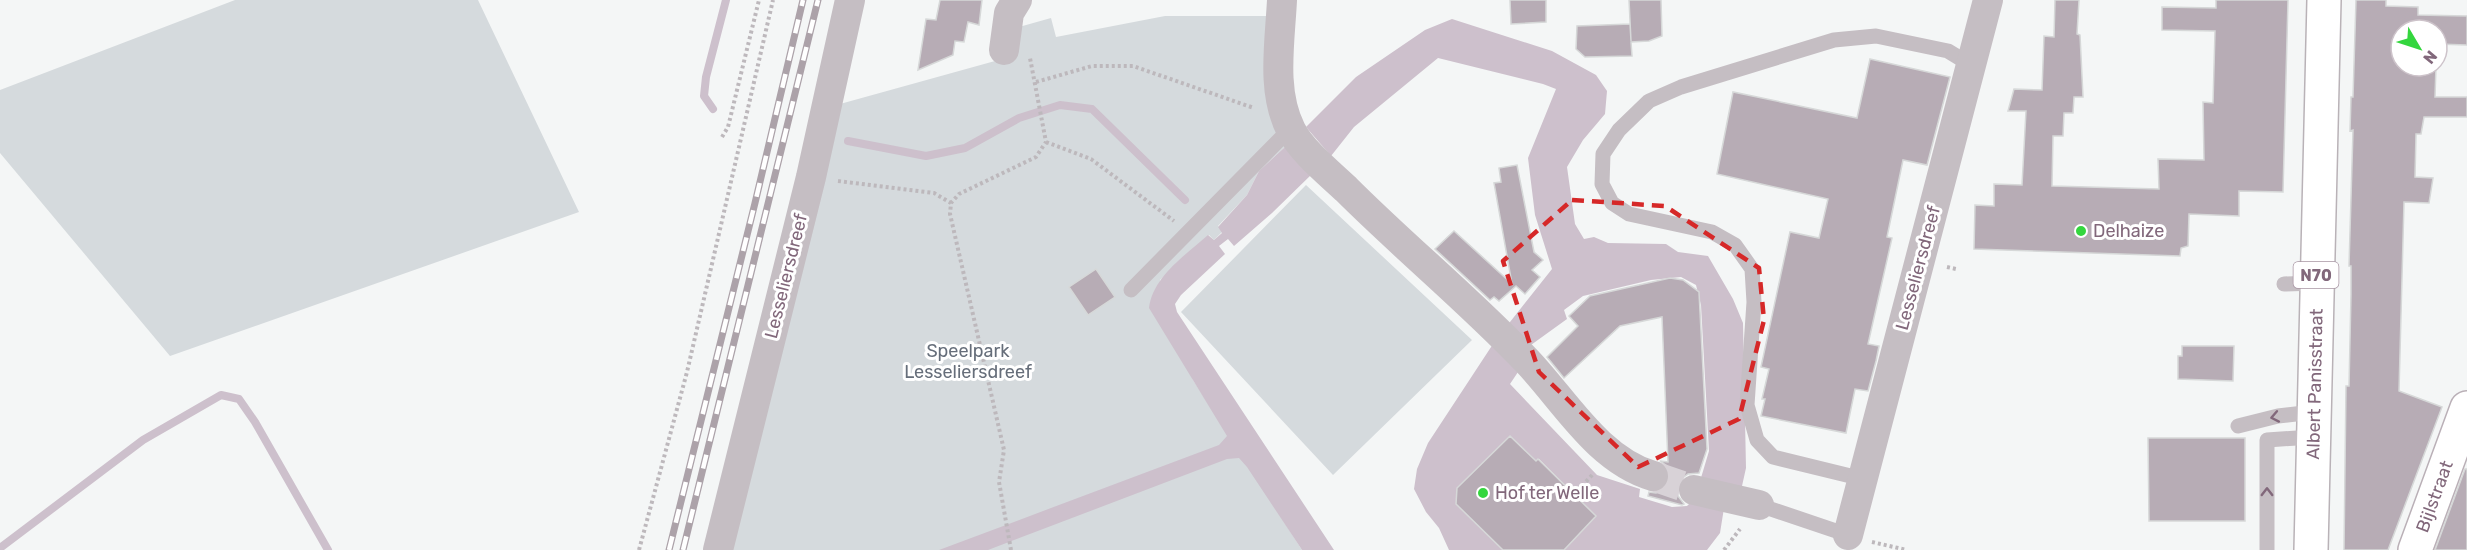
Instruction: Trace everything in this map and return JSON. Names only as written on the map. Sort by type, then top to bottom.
[{"type":"main road","name":"Albert Panisstraat","points":[[2311,550],[2312,424],[2300,284],[2324,0]]},
{"type":"main road","name":"Bijlstraat","points":[[2415,550],[2467,408]]},
{"type":"street","name":"Lesseliersdreef","points":[[718,550],[811,177],[850,0]]},
{"type":"street","points":[[1282,0],[1279,64],[1281,108],[1288,124],[1316,159],[1365,208],[1528,362],[1603,449],[1653,476]]},
{"type":"street","name":"Lesseliersdreef","points":[[1848,536],[1988,0]]},
{"type":"street","points":[[1004,50],[1008,13],[1017,1]]},
{"type":"street","points":[[1695,490],[1748,502]]},
{"type":"lane","points":[[1863,479],[1773,457],[1757,440],[1747,405],[1754,302],[1752,269],[1735,245],[1712,231],[1629,214],[1612,203],[1602,184],[1603,154],[1619,129],[1649,101],[1681,87],[1834,40],[1876,36],[1947,51],[1971,65]]},
{"type":"lane","points":[[1131,290],[1288,124]]},
{"type":"lane","points":[[2238,426],[2278,416],[2312,424]]},
{"type":"lane","points":[[2267,550],[2267,440],[2312,424]]},
{"type":"lane","points":[[1748,502],[1848,536]]},
{"type":"path","points":[[722,137],[728,127],[759,0]]},
{"type":"path","points":[[639,550],[687,372],[773,0]]},
{"type":"path","points":[[1036,82],[1092,66],[1133,66],[1288,124]]},
{"type":"path","points":[[1011,550],[999,482],[1004,450],[950,214],[951,203],[959,194],[1036,157],[1046,142],[1038,92]]},
{"type":"path","points":[[1046,142],[1091,159],[1162,213],[1189,230]]},
{"type":"path","points":[[811,177],[934,193],[951,203]]},
{"type":"highlighted area","points":[[1572,200],[1665,206],[1759,268],[1764,320],[1739,419],[1638,467],[1539,372],[1503,261]]},
{"type":"green space","points":[[235,0],[478,0],[579,212],[170,356],[0,153],[0,90]]},
{"type":"green space","name":"Speelpark Lesseliersdreef","points":[[1165,16],[1273,16],[1286,146],[1259,171],[1247,195],[1218,226],[1222,232],[1214,240],[1209,235],[1160,280],[1193,380],[1302,550],[729,550],[840,104],[1013,56],[1019,27],[1051,18],[1056,37]]},
{"type":"green space","points":[[1306,185],[1472,340],[1333,475],[1181,312]]},
{"type":"shaded area","points":[[1452,19],[1552,51],[1596,75],[1607,91],[1605,114],[1583,140],[1567,167],[1575,224],[1584,239],[1594,237],[1608,243],[1666,244],[1678,252],[1708,256],[1733,299],[1743,323],[1746,468],[1742,486],[1724,508],[1720,533],[1707,550],[1564,550],[1596,516],[1539,459],[1536,461],[1510,437],[1457,488],[1456,504],[1503,550],[1449,550],[1439,528],[1426,512],[1414,489],[1417,469],[1428,443],[1495,341],[1552,269],[1535,215],[1528,158],[1556,89],[1438,58],[1354,127],[1331,156],[1306,127],[1356,77],[1425,30]],"holes":[[[1681,277],[1696,285],[1701,305],[1709,451],[1695,498],[1687,506],[1672,507],[1639,497],[1640,489],[1597,475],[1510,384],[1520,369],[1513,358],[1567,319],[1564,310],[1583,296],[1651,280]]]},
{"type":"shaded area","points":[[1286,146],[1312,174],[1234,246],[1228,239],[1219,246],[1225,254],[1181,295],[1175,304],[1177,312],[1334,550],[1302,550],[1239,458],[1227,459],[988,550],[939,550],[1219,445],[1227,436],[1149,308],[1152,296],[1164,276],[1208,235],[1214,240],[1222,233],[1218,227],[1247,195],[1259,171]]},
{"type":"building","points":[[940,0],[982,0],[979,25],[968,22],[964,42],[955,41],[953,55],[918,70],[926,19],[936,20]]},
{"type":"building","points":[[1510,0],[1546,0],[1546,22],[1511,24]]},
{"type":"building","points":[[1629,0],[1661,0],[1662,36],[1649,41],[1631,42],[1632,56],[1585,57],[1576,49],[1577,26],[1630,24],[1631,41]]},
{"type":"building","points":[[2055,0],[2079,0],[2077,34],[2080,35],[2083,97],[2074,97],[2073,113],[2064,113],[2063,136],[2053,136],[2052,186],[2159,189],[2158,159],[2204,160],[2203,102],[2213,103],[2215,31],[2162,30],[2162,7],[2216,8],[2216,0],[2288,0],[2283,192],[2239,191],[2239,216],[2189,214],[2188,246],[2181,248],[2180,256],[1974,249],[1975,205],[1994,206],[1994,184],[2022,185],[2026,111],[2008,111],[2014,89],[2042,90],[2044,36],[2054,37]]},
{"type":"building","points":[[2356,0],[2386,0],[2386,6],[2418,7],[2418,15],[2467,16],[2467,45],[2449,44],[2449,18],[2389,18],[2389,78],[2436,78],[2435,97],[2467,97],[2467,117],[2424,117],[2421,134],[2416,134],[2415,177],[2433,178],[2429,203],[2404,202],[2399,391],[2442,407],[2388,550],[2344,550],[2346,386],[2349,386],[2351,294],[2351,266],[2349,266],[2353,130],[2350,131],[2351,97],[2353,97]]},
{"type":"building","points":[[1870,59],[1950,77],[1927,165],[1903,160],[1887,237],[1892,238],[1868,344],[1879,346],[1876,361],[1868,391],[1855,389],[1846,433],[1761,416],[1765,399],[1762,399],[1769,369],[1761,367],[1790,232],[1819,238],[1828,199],[1717,174],[1733,92],[1857,118]]},
{"type":"building","points":[[1517,165],[1534,252],[1543,260],[1532,270],[1540,277],[1525,294],[1516,286],[1499,301],[1494,297],[1490,300],[1435,249],[1454,231],[1512,284],[1494,183],[1501,182],[1499,168]]},
{"type":"building","points":[[1096,269],[1115,297],[1088,315],[1069,287]]},
{"type":"building","points":[[1670,278],[1683,280],[1699,292],[1707,449],[1699,473],[1688,474],[1677,486],[1678,496],[1684,504],[1682,505],[1648,496],[1649,492],[1656,493],[1664,489],[1669,482],[1670,474],[1667,466],[1660,461],[1668,462],[1662,317],[1620,326],[1564,378],[1547,357],[1578,326],[1569,316],[1590,296]]},
{"type":"building","points":[[2182,346],[2234,346],[2233,381],[2178,379],[2178,356],[2182,356]]},
{"type":"building","name":"Hof ter Welle","points":[[1510,436],[1536,461],[1538,459],[1596,516],[1564,550],[1503,550],[1456,504],[1457,488]]},
{"type":"building","points":[[2148,438],[2245,438],[2245,521],[2149,521]]},
{"type":"building","points":[[2465,469],[2467,469],[2467,550],[2435,550]]},
{"type":"waterway","points":[[713,109],[704,96],[706,77],[726,0]]},
{"type":"waterway","points":[[848,141],[926,156],[965,148],[1019,118],[1060,105],[1092,109],[1185,200]]},
{"type":"waterway","points":[[0,548],[143,440],[221,395],[239,399],[255,422],[328,550]]},
{"type":"tunnel","points":[[1653,476],[1694,490]]},
{"type":"railway","points":[[669,550],[803,0]]},
{"type":"railway","points":[[683,550],[818,0]]},
{"type":"place","name":"Delhaize","points":[[2081,231]]},
{"type":"place","name":"Hof ter Welle","points":[[1483,493]]}]
